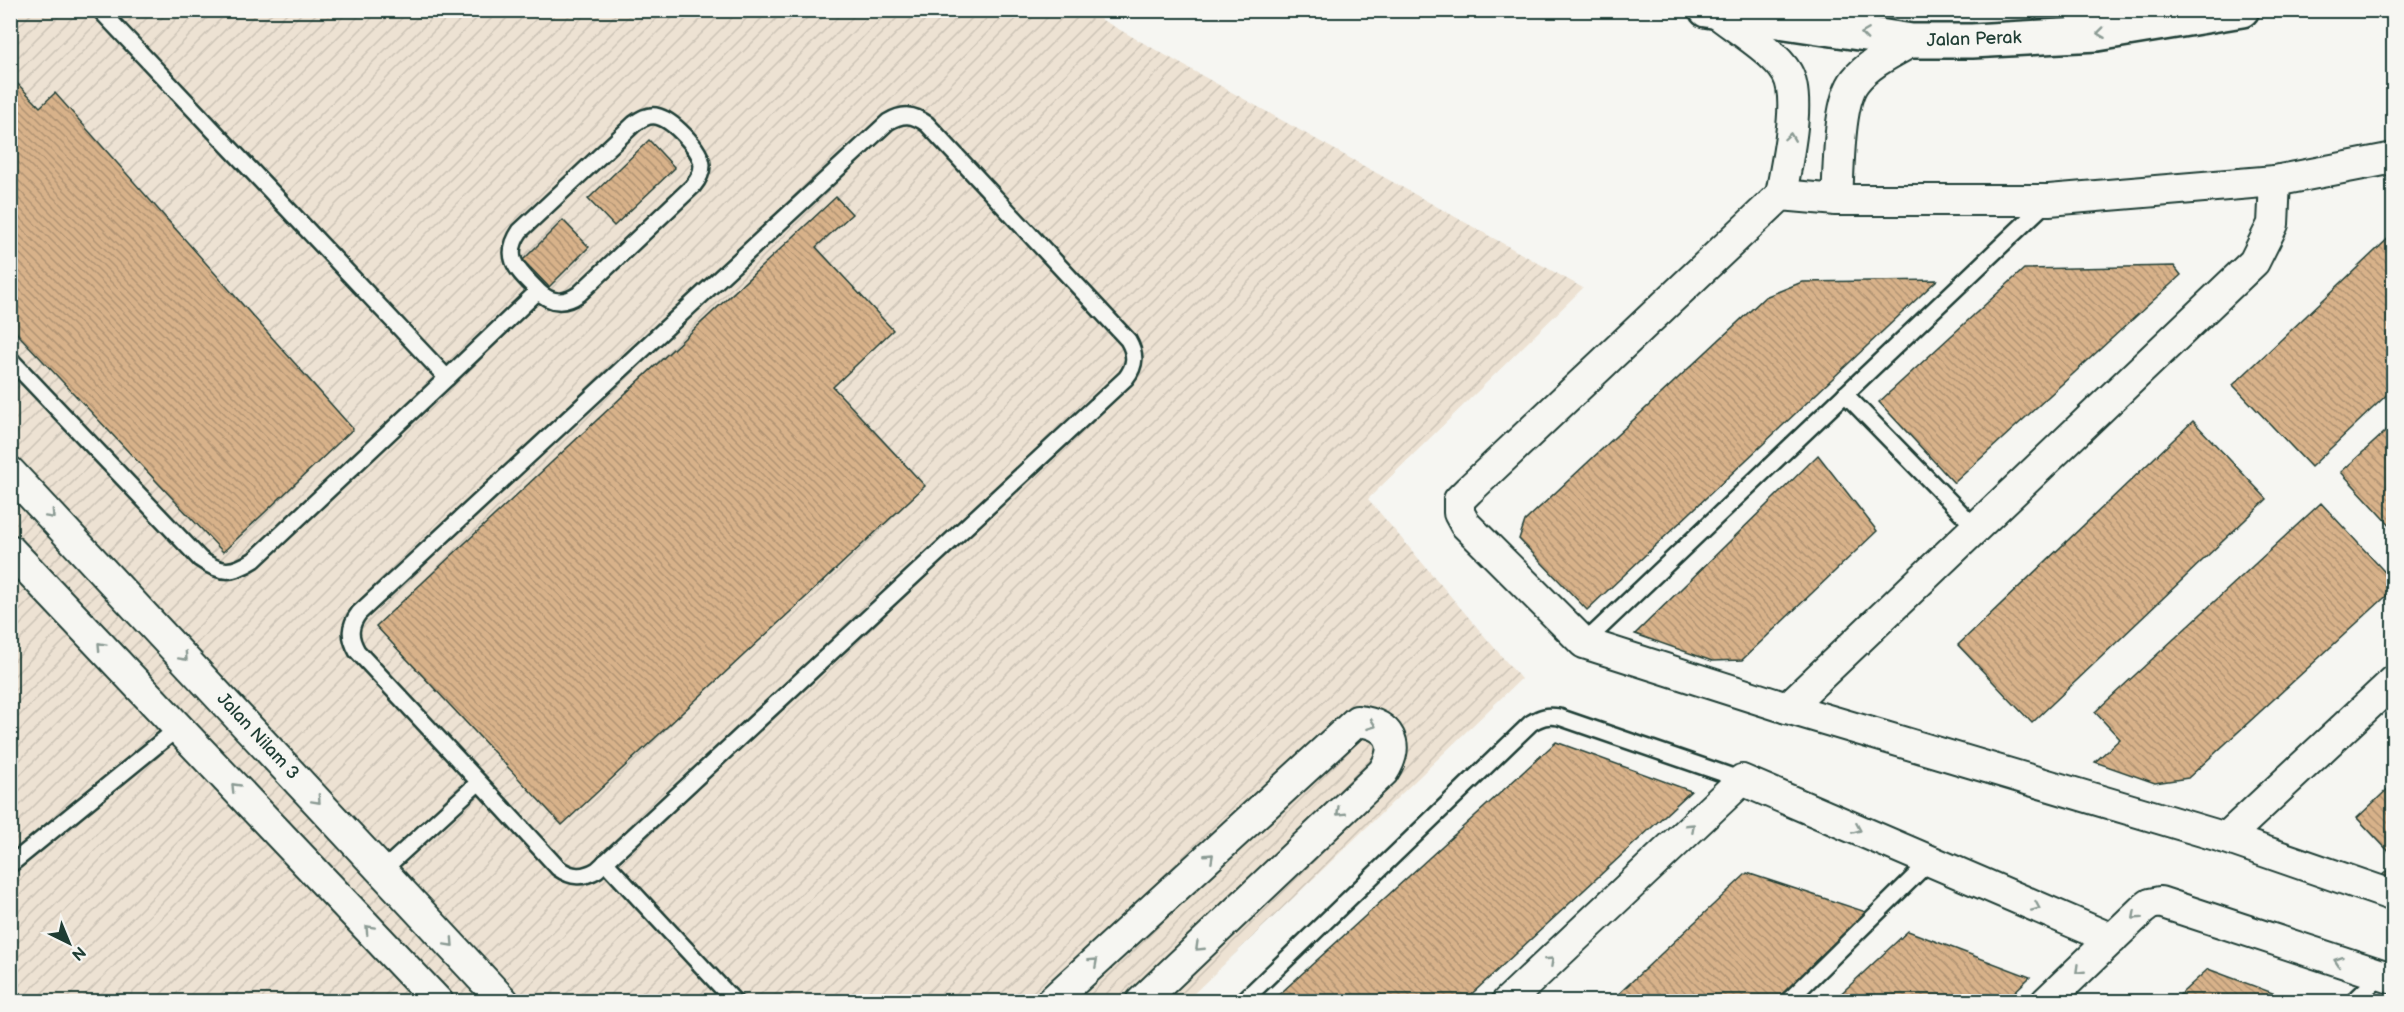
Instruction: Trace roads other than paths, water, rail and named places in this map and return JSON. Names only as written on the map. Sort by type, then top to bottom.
[{"type":"main road","name":"Jalan Perak","points":[[1712,12],[1912,40],[1972,41],[2097,34],[2242,10]]},
{"type":"street","points":[[1712,12],[1769,54],[1787,73],[1795,101],[1781,195],[1460,500],[1459,513],[1465,524],[1584,643],[1787,708],[2226,838],[2394,896]]},
{"type":"street","points":[[1837,200],[1845,104],[1854,81],[1876,62],[1912,40]]},
{"type":"street","points":[[1781,195],[1837,200],[2049,200],[2275,181],[2394,158]]},
{"type":"street","points":[[1787,708],[2254,262],[2273,224],[2275,181]]},
{"type":"street","name":"Jalan Nilam 3","points":[[10,472],[504,1002]]},
{"type":"street","points":[[10,550],[438,1002]]},
{"type":"street","points":[[2226,838],[2394,681]]},
{"type":"street","points":[[1051,1002],[1357,721],[1372,722],[1385,730],[1391,744],[1390,760],[1383,772],[1141,1002]]},
{"type":"street","points":[[1507,1002],[1742,780],[2112,939]]},
{"type":"street","points":[[2046,1002],[2142,910],[2150,904],[2160,902],[2387,977]]},
{"type":"lane","points":[[100,10],[447,378]]},
{"type":"lane","points":[[908,115],[918,117],[927,123],[1128,340],[1133,349],[1132,370],[605,862],[588,875],[577,877],[558,868],[479,782],[357,651],[352,642],[351,632],[353,622],[359,613],[888,122],[908,115]]},
{"type":"lane","points":[[654,116],[664,118],[673,124],[701,157],[700,178],[570,301],[550,300],[538,291],[513,261],[514,241],[520,231],[634,123],[654,116]]},
{"type":"lane","points":[[1584,643],[2049,200]]},
{"type":"lane","points":[[10,359],[200,559],[212,567],[227,571],[241,568],[254,560],[538,291]]},
{"type":"lane","points":[[1845,394],[1975,527]]},
{"type":"lane","points":[[1242,1002],[1531,723],[1539,718],[1559,717],[1742,780]]},
{"type":"lane","points":[[10,865],[178,728]]},
{"type":"lane","points":[[383,870],[479,782]]},
{"type":"lane","points":[[1788,1002],[1930,861]]},
{"type":"lane","points":[[605,862],[735,1002]]},
{"type":"lane","points":[[2353,1002],[2387,977]]}]
